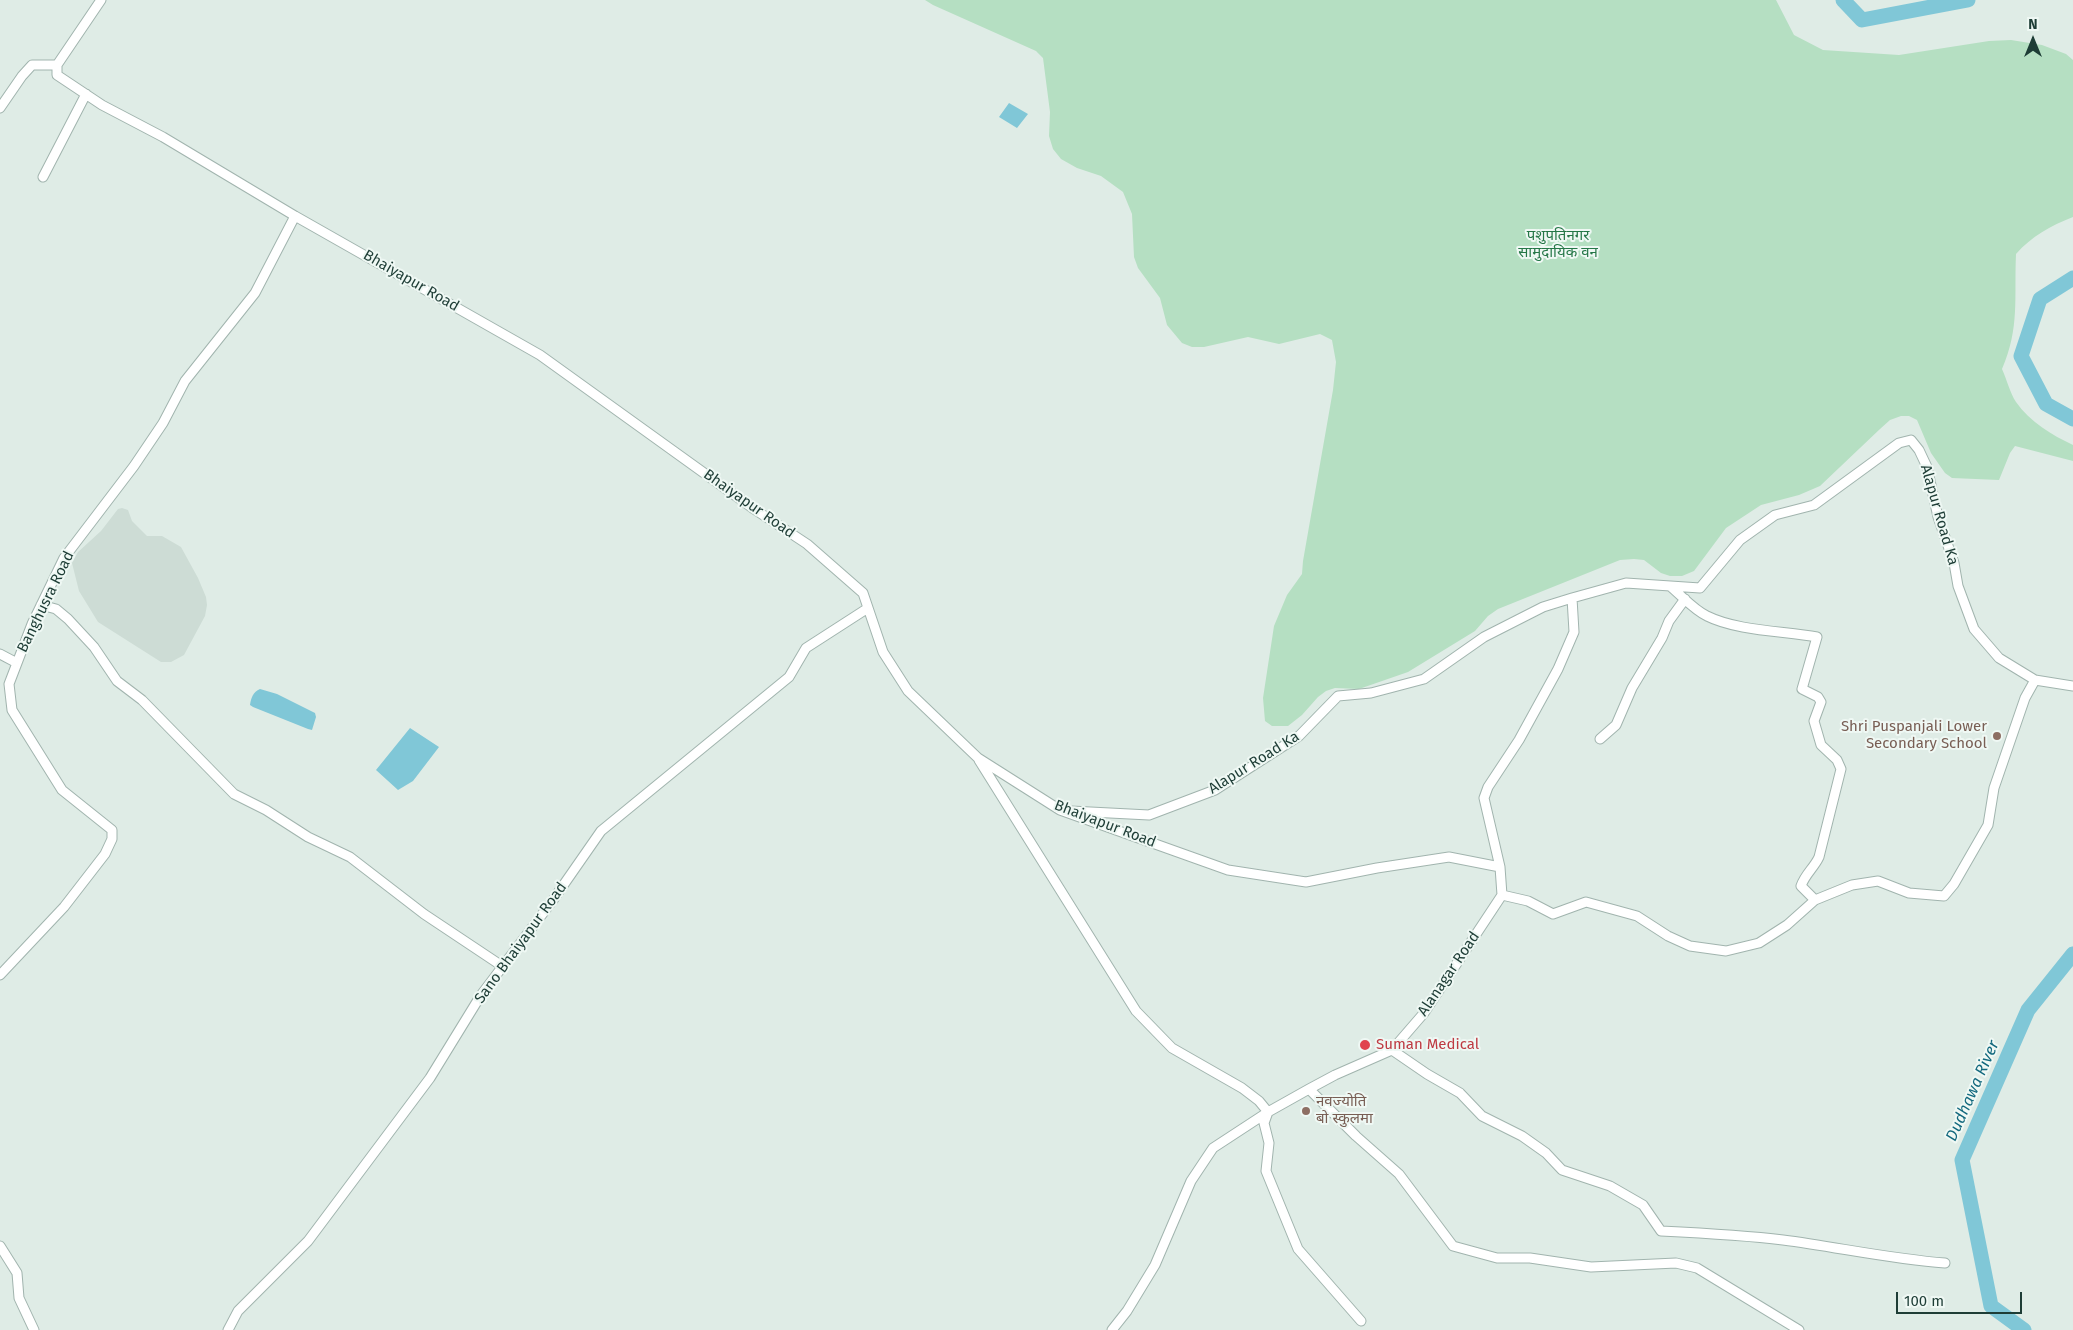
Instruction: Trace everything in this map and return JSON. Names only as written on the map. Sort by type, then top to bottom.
[{"type":"street","points":[[0,108],[32,65],[57,65],[101,0]]},
{"type":"street","name":"Bhaiyapur Road","points":[[57,65],[58,75],[86,94],[295,216],[540,355],[754,509],[808,544],[862,593],[883,652],[908,691],[978,758],[1060,810],[1228,870],[1306,882],[1404,863],[1449,857],[1500,867]]},
{"type":"street","points":[[43,177],[86,94]]},
{"type":"street","name":"Banghusra Road","points":[[0,976],[64,907],[105,854],[112,839],[112,830],[62,790],[12,710],[8,684],[41,605],[64,558],[134,466],[163,423],[185,381],[255,293],[295,216]]},
{"type":"street","name":"Alapur Road Ka","points":[[1060,810],[1149,815],[1215,790],[1300,736],[1338,696],[1371,693],[1424,679],[1484,638],[1543,607],[1626,583],[1700,588],[1740,540],[1775,515],[1814,506],[1899,443],[1911,440],[1919,450],[1927,467],[1938,517],[1954,563],[1958,586],[1974,629],[1999,658],[2035,680],[2073,686]]},
{"type":"street","points":[[1671,587],[1707,616],[1745,628],[1817,637],[1802,689],[1818,697],[1820,702],[1814,721],[1821,745],[1837,760],[1841,769],[1819,857],[1816,864],[1805,876],[1801,886],[1815,900]]},
{"type":"street","points":[[1572,598],[1574,632],[1558,669],[1519,740],[1488,787],[1484,798],[1500,867],[1502,895],[1528,901],[1553,914],[1586,902],[1637,916],[1668,936],[1690,946],[1726,951],[1759,943],[1788,925],[1815,900],[1852,885],[1878,881],[1909,893],[1944,896],[1954,884],[1988,825],[1994,788],[2025,698],[2035,680]]},
{"type":"street","points":[[1600,739],[1616,725],[1632,688],[1662,638],[1669,621],[1685,599]]},
{"type":"street","points":[[41,605],[56,609],[68,619],[94,647],[117,681],[142,700],[234,794],[266,810],[308,837],[350,856],[424,914],[502,966]]},
{"type":"street","name":"Sano Bhaiyapur Road","points":[[228,1330],[238,1311],[313,1234],[430,1078],[481,995],[553,900],[601,831],[789,677],[806,648],[868,608]]},
{"type":"street","points":[[0,654],[17,663]]},
{"type":"street","points":[[978,758],[1136,1011],[1172,1048],[1242,1088],[1259,1100],[1268,1112],[1264,1123],[1269,1143],[1266,1171],[1298,1248],[1361,1321]]},
{"type":"street","name":"Alanagar Road","points":[[1112,1330],[1127,1311],[1155,1265],[1191,1181],[1212,1148],[1268,1112],[1335,1075],[1392,1050],[1424,1013],[1502,895]]},
{"type":"street","points":[[1392,1050],[1427,1074],[1460,1093],[1482,1116],[1528,1140],[1546,1153],[1562,1170],[1610,1186],[1643,1205],[1662,1231],[1784,1240],[1864,1254],[1945,1264]]},
{"type":"street","points":[[1310,1089],[1356,1136],[1399,1174],[1454,1246],[1498,1258],[1530,1258],[1591,1266],[1676,1263],[1697,1268],[1799,1330]]},
{"type":"street","points":[[0,1246],[17,1273],[19,1298],[34,1330]]},
{"type":"shaded area","points":[[118,509],[128,510],[132,521],[147,536],[162,536],[181,547],[206,597],[205,616],[184,655],[171,662],[161,662],[98,622],[79,591],[72,563],[78,552],[101,531]]},
{"type":"green space","name":"पशुपतिनगर सामुदायिक वन","points":[[925,0],[1776,0],[1794,35],[1823,50],[1899,55],[1989,41],[2011,40],[2042,45],[2066,54],[2073,60],[2073,217],[2042,232],[2016,254],[2014,326],[2008,354],[2002,369],[2012,395],[2028,416],[2057,437],[2073,445],[2073,461],[2015,446],[2010,453],[1999,480],[1952,478],[1945,473],[1931,453],[1917,420],[1909,416],[1901,416],[1890,420],[1820,486],[1799,495],[1761,505],[1726,528],[1694,571],[1682,576],[1670,576],[1661,573],[1644,560],[1620,560],[1498,609],[1488,616],[1475,631],[1408,672],[1359,689],[1335,688],[1326,691],[1288,726],[1272,726],[1265,721],[1263,698],[1274,626],[1287,595],[1302,574],[1333,390],[1336,362],[1332,340],[1320,334],[1279,344],[1248,337],[1204,347],[1192,347],[1182,343],[1167,325],[1160,298],[1138,268],[1134,257],[1132,214],[1123,192],[1101,176],[1077,168],[1061,159],[1053,149],[1049,136],[1050,112],[1043,58],[1036,51]]},
{"type":"water","points":[[1009,103],[1028,114],[1017,128],[999,117]]},
{"type":"water","points":[[260,689],[277,694],[315,713],[316,717],[312,730],[250,705],[253,696]]},
{"type":"water","points":[[410,728],[439,747],[413,781],[398,790],[376,770]]},
{"type":"waterway","name":"Dudhawa River","points":[[1843,0],[1862,20],[1968,0]]},
{"type":"waterway","name":"Dudhawa River","points":[[2073,278],[2040,299],[2021,356],[2046,404],[2073,419]]},
{"type":"waterway","name":"Dudhawa River","points":[[2024,1330],[1991,1306],[1962,1160],[2028,1010],[2073,954]]},
{"type":"place","name":"Shri Puspanjali Lower Secondary School","points":[[1997,736]]},
{"type":"place","name":"Suman Medical","points":[[1365,1045]]},
{"type":"place","name":"नवज्याेति बाे स्कुलमा","points":[[1306,1111]]}]
